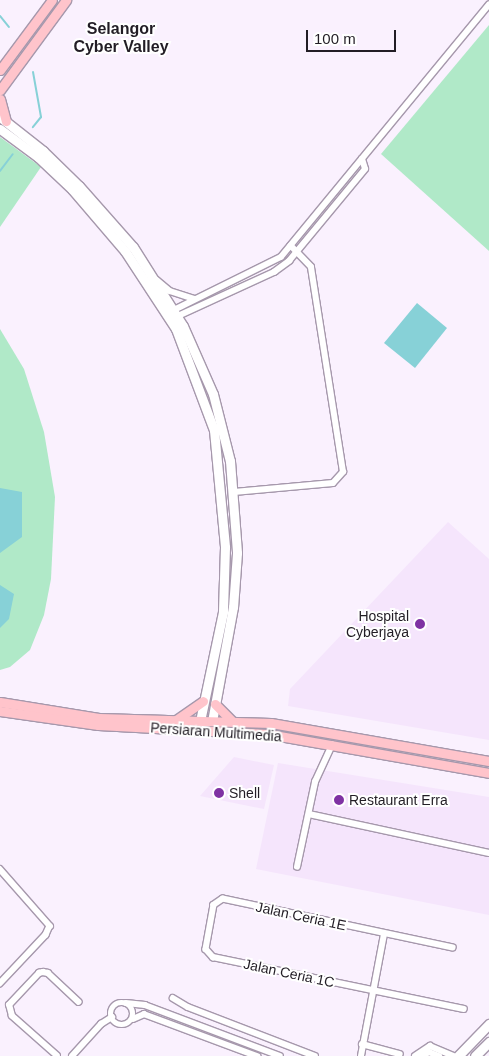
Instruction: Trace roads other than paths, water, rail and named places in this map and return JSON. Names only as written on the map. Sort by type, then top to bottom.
[{"type":"main road","points":[[0,70],[52,0]]},
{"type":"main road","points":[[3,119],[0,90],[66,0]]},
{"type":"main road","points":[[176,720],[203,701]]},
{"type":"main road","name":"Persiaran Multimedia","points":[[0,702],[99,718],[271,724],[489,761]]},
{"type":"main road","points":[[215,704],[232,722]]},
{"type":"main road","name":"Persiaran Multimedia","points":[[0,711],[98,725],[244,732],[332,744],[489,773]]},
{"type":"street","points":[[176,313],[195,299],[276,261],[291,246],[489,5]]},
{"type":"street","points":[[3,119],[43,151],[91,198],[118,229],[152,275],[176,313],[213,394],[230,461],[234,492],[237,553],[233,607],[212,721]]},
{"type":"street","points":[[0,129],[38,157],[111,232],[160,301],[194,373],[214,430],[225,547],[223,612],[200,721]]},
{"type":"street","points":[[176,313],[274,272],[297,253],[365,170],[362,160]]},
{"type":"street","points":[[234,492],[333,483],[343,472],[311,267],[291,246]]},
{"type":"street","points":[[152,275],[170,291],[195,299]]},
{"type":"street","points":[[297,867],[316,782],[332,744]]},
{"type":"street","points":[[309,814],[489,854]]},
{"type":"street","points":[[0,869],[50,926],[46,935],[0,984]]},
{"type":"street","name":"Jalan Ceria 1E","points":[[208,953],[206,949],[213,912],[218,901],[223,899],[453,948]]},
{"type":"street","points":[[361,1056],[384,934]]},
{"type":"street","name":"Jalan Ceria 1C","points":[[208,953],[213,957],[464,1010]]},
{"type":"street","points":[[57,1056],[12,1016],[9,1005],[39,973],[43,972],[48,973],[80,1002]]},
{"type":"street","points":[[173,998],[188,1007],[314,1056]]},
{"type":"street","points":[[126,1003],[133,1010],[133,1019]]},
{"type":"street","points":[[72,1056],[101,1024],[112,1017],[114,1006],[126,1003],[145,1005],[280,1056]]},
{"type":"street","points":[[112,1017],[121,1025],[144,1014],[257,1056]]},
{"type":"street","points":[[458,1056],[489,1024]]},
{"type":"street","points":[[475,1056],[489,1042]]},
{"type":"street","points":[[362,1044],[400,1054]]},
{"type":"street","points":[[415,1056],[430,1046],[454,1056]]},
{"type":"street","points":[[423,1056],[429,1052],[439,1056]]},
{"type":"water","points":[[417,303],[447,328],[415,368],[384,343]]},
{"type":"water","points":[[0,488],[22,492],[22,537],[0,553]]},
{"type":"water","points":[[0,585],[14,594],[9,619],[0,628]]},
{"type":"waterway","points":[[0,16],[9,27]]},
{"type":"waterway","points":[[33,72],[41,117],[33,127]]},
{"type":"waterway","points":[[0,171],[13,154]]},
{"type":"place","name":"Hospital Cyberjaya","points":[[420,624]]},
{"type":"place","name":"Shell","points":[[219,793]]},
{"type":"place","name":"Restaurant Erra","points":[[339,800]]},
{"type":"district","name":"Selangor Cyber Valley","points":[[121,38]]}]
